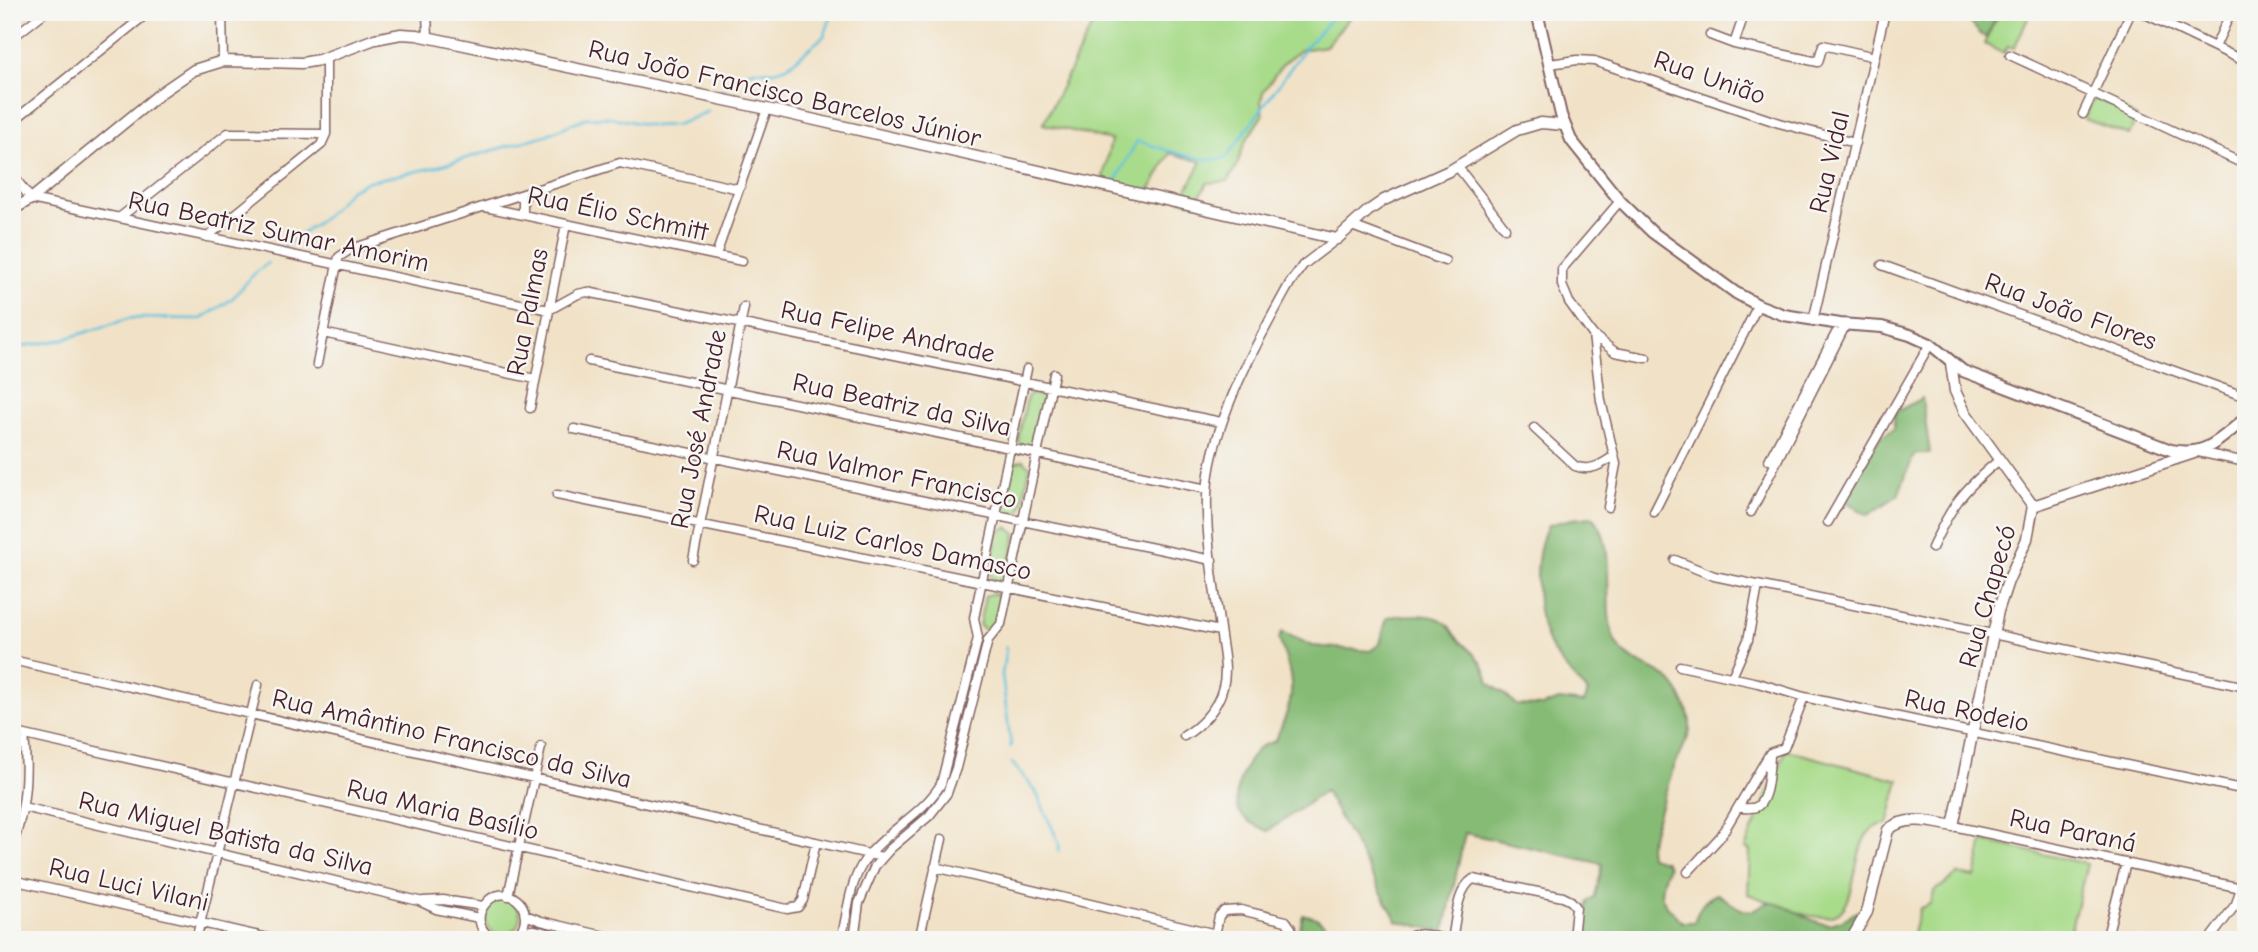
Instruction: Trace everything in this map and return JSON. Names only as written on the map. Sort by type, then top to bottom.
[{"type":"main road","points":[[1537,12],[1570,140],[1620,201],[1659,239],[1737,293],[1784,315],[1813,321],[1898,330],[1930,344],[1951,363],[1975,376],[2160,447],[2198,452],[2246,418]]},
{"type":"street","points":[[12,38],[45,12]]},
{"type":"street","points":[[12,122],[149,12]]},
{"type":"street","points":[[222,12],[223,61]]},
{"type":"street","points":[[427,12],[428,37]]},
{"type":"street","points":[[1734,44],[1745,12]]},
{"type":"street","name":"Rua Vidal","points":[[1813,321],[1885,12]]},
{"type":"street","points":[[2083,114],[2131,12]]},
{"type":"street","points":[[2141,12],[2246,62]]},
{"type":"street","points":[[2215,47],[2231,12]]},
{"type":"street","name":"Rua João Francisco Barcelos Júnior","points":[[12,210],[32,199],[194,70],[223,61],[302,63],[389,36],[416,35],[767,109],[1337,239]]},
{"type":"street","points":[[1710,35],[1734,44],[1818,62],[1823,45],[1875,57]]},
{"type":"street","points":[[2010,55],[2246,165]]},
{"type":"street","points":[[207,237],[321,145],[326,134],[326,57]]},
{"type":"street","name":"Rua União","points":[[1550,64],[1577,60],[1594,61],[1779,123],[1855,143]]},
{"type":"street","points":[[716,255],[767,109]]},
{"type":"street","points":[[1184,736],[1196,729],[1208,716],[1223,687],[1207,489],[1221,422],[1290,283],[1303,265],[1384,200],[1457,166],[1526,126],[1541,123],[1564,125]]},
{"type":"street","points":[[119,218],[228,133],[326,134]]},
{"type":"street","points":[[317,364],[339,257],[351,249],[621,163],[739,189]]},
{"type":"street","points":[[1457,166],[1505,228]]},
{"type":"street","points":[[12,174],[32,199]]},
{"type":"street","points":[[523,215],[523,200],[529,192]]},
{"type":"street","name":"Rua Beatriz Sumar Amorim","points":[[32,199],[549,310]]},
{"type":"street","points":[[1620,201],[1562,269],[1561,274],[1569,302],[1593,335],[1615,352],[1646,358]]},
{"type":"street","name":"Rua Élio Schmitt","points":[[485,207],[742,261]]},
{"type":"street","name":"Rua Palmas","points":[[530,408],[566,223]]},
{"type":"street","points":[[1352,226],[1445,261]]},
{"type":"street","name":"Rua João Flores","points":[[1882,265],[2246,397]]},
{"type":"street","name":"Rua Felipe Andrade","points":[[549,310],[578,293],[587,292],[1221,422]]},
{"type":"street","points":[[1654,512],[1758,305]]},
{"type":"street","name":"Rua José Andrade","points":[[693,560],[744,307]]},
{"type":"street","points":[[1769,460],[1843,324]]},
{"type":"street","points":[[1751,512],[1843,324]]},
{"type":"street","points":[[323,333],[535,379]]},
{"type":"street","points":[[1593,335],[1601,401],[1614,456],[1615,476],[1608,507]]},
{"type":"street","points":[[1828,522],[1930,344]]},
{"type":"street","name":"Rua Beatriz da Silva","points":[[589,361],[1207,489]]},
{"type":"street","points":[[1951,363],[1952,383],[1958,400],[2033,506]]},
{"type":"street","points":[[854,940],[859,903],[881,857],[929,816],[947,793],[956,768],[983,639],[974,622],[1027,369]]},
{"type":"street","points":[[841,940],[853,886],[869,855],[928,803],[941,784],[983,639],[1000,624],[1054,374]]},
{"type":"street","points":[[1534,428],[1575,466],[1582,469],[1601,465],[1614,456]]},
{"type":"street","name":"Rua Valmor Francisco","points":[[574,429],[1212,560]]},
{"type":"street","points":[[2198,452],[2246,462]]},
{"type":"street","name":"Rua Chapecó","points":[[1953,826],[2003,594],[2027,539],[2033,506],[2198,452]]},
{"type":"street","points":[[1932,548],[1950,509],[1969,486],[1998,460]]},
{"type":"street","name":"Rua Luiz Carlos Damasco","points":[[557,495],[1220,631]]},
{"type":"street","points":[[1675,560],[1687,563],[1705,575],[2246,687]]},
{"type":"street","points":[[1732,677],[1748,640],[1758,586]]},
{"type":"street","name":"Rua Amântino Francisco da Silva","points":[[12,660],[881,857]]},
{"type":"street","name":"Rua Rodeio","points":[[1680,666],[1804,697],[2246,790]]},
{"type":"street","points":[[196,940],[258,685]]},
{"type":"street","points":[[1688,872],[1721,836],[1770,753],[1784,748],[1804,697]]},
{"type":"street","name":"Rua Maria Basílio","points":[[12,732],[793,909],[803,900],[816,842]]},
{"type":"street","points":[[12,846],[23,807],[27,772],[24,735]]},
{"type":"street","points":[[508,896],[541,747]]},
{"type":"street","points":[[1738,808],[1756,807],[1760,803],[1768,781],[1770,753]]},
{"type":"street","name":"Rua Miguel Batista da Silva","points":[[23,807],[419,901],[436,909],[480,918]]},
{"type":"street","name":"Rua Paraná","points":[[1851,940],[1867,912],[1885,836],[1892,826],[1910,821],[1953,826],[2244,889]]},
{"type":"street","points":[[930,940],[919,939],[942,839]]},
{"type":"street","points":[[2106,940],[2126,863]]},
{"type":"street","points":[[936,867],[1215,937],[1219,916],[1224,911],[1241,910],[1289,923],[1289,940]]},
{"type":"street","points":[[2211,939],[2244,889],[2246,871]]},
{"type":"street","points":[[1406,940],[1410,936],[1420,934],[1451,940],[1462,892],[1466,884],[1473,879],[1563,897],[1571,901],[1576,907],[1573,940]]},
{"type":"street","name":"Rua Luci Vilani","points":[[12,880],[277,940]]},
{"type":"street","points":[[496,940],[485,932],[480,918],[483,906],[494,897],[508,896],[520,902],[525,915],[521,931]]},
{"type":"street","name":"Rua Miguel Batista da Silva","points":[[419,901],[443,900],[483,906]]},
{"type":"street","points":[[525,915],[621,940]]},
{"type":"street","points":[[508,940],[521,931],[534,930],[576,940]]},
{"type":"green space","points":[[1099,12],[1354,12],[1326,46],[1300,50],[1282,65],[1263,92],[1263,114],[1244,144],[1228,181],[1207,183],[1196,203],[1181,200],[1202,162],[1170,153],[1149,192],[1102,182],[1111,140],[1043,124]]},
{"type":"green space","points":[[1935,12],[1999,12],[1986,38],[1965,19]]},
{"type":"green space","points":[[1999,12],[2031,12],[2014,48],[2008,46],[2004,53],[1984,44]]},
{"type":"green space","points":[[2094,98],[2137,117],[2129,135],[2084,119]]},
{"type":"green space","points":[[1033,393],[1041,394],[1045,400],[1036,444],[1028,449],[1023,448],[1018,441],[1027,397]]},
{"type":"green space","points":[[1922,398],[1930,453],[1914,455],[1898,495],[1868,515],[1844,500],[1880,437],[1894,429],[1894,413]]},
{"type":"green space","points":[[1023,460],[1030,467],[1021,511],[1014,516],[1009,515],[1004,509],[1012,464]]},
{"type":"green space","points":[[1593,517],[1601,529],[1605,543],[1609,612],[1615,641],[1631,659],[1671,682],[1683,699],[1688,713],[1689,735],[1671,774],[1649,846],[1650,857],[1665,861],[1668,866],[1661,891],[1664,902],[1682,922],[1694,922],[1702,905],[1717,894],[1747,911],[1773,903],[1825,924],[1839,921],[1858,911],[1861,914],[1847,940],[1813,940],[1786,933],[1769,940],[1584,940],[1588,902],[1595,896],[1603,864],[1465,833],[1444,932],[1397,921],[1325,791],[1268,831],[1240,813],[1237,806],[1238,788],[1249,760],[1260,747],[1275,741],[1290,701],[1291,680],[1279,639],[1282,632],[1313,646],[1370,651],[1380,644],[1387,617],[1435,617],[1447,624],[1477,657],[1484,667],[1489,683],[1516,705],[1543,706],[1559,700],[1584,703],[1588,692],[1558,658],[1545,633],[1538,602],[1537,569],[1548,525]]},
{"type":"green space","points":[[1008,527],[1016,534],[1007,578],[999,583],[994,582],[990,575],[998,531]]},
{"type":"green space","points":[[993,593],[1001,601],[999,616],[994,628],[987,631],[979,625],[985,596]]},
{"type":"green space","points":[[1786,750],[1899,780],[1888,824],[1874,828],[1865,838],[1847,902],[1839,913],[1826,917],[1797,912],[1748,894],[1750,850],[1745,848]]},
{"type":"green space","points":[[1983,841],[2087,864],[2068,940],[1911,940],[1920,908],[1930,904],[1935,891],[1958,874],[1975,877]]},
{"type":"green space","points":[[502,898],[515,903],[520,916],[515,929],[502,934],[489,929],[484,916],[489,903]]},
{"type":"green space","points":[[1303,915],[1316,918],[1335,933],[1356,940],[1297,940]]},
{"type":"waterway","points":[[720,94],[737,75],[787,67],[824,36],[833,12]]},
{"type":"waterway","points":[[1114,184],[1137,141],[1195,157],[1227,157],[1305,48],[1337,12]]},
{"type":"waterway","points":[[282,248],[326,216],[350,190],[369,181],[432,168],[546,135],[585,118],[609,117],[653,126],[676,125],[709,111]]},
{"type":"waterway","points":[[12,348],[61,340],[131,318],[201,319],[232,299],[254,274],[268,263]]},
{"type":"waterway","points":[[1006,647],[1002,675],[1011,747]]},
{"type":"waterway","points":[[1012,763],[1035,790],[1059,843],[1059,851]]}]
